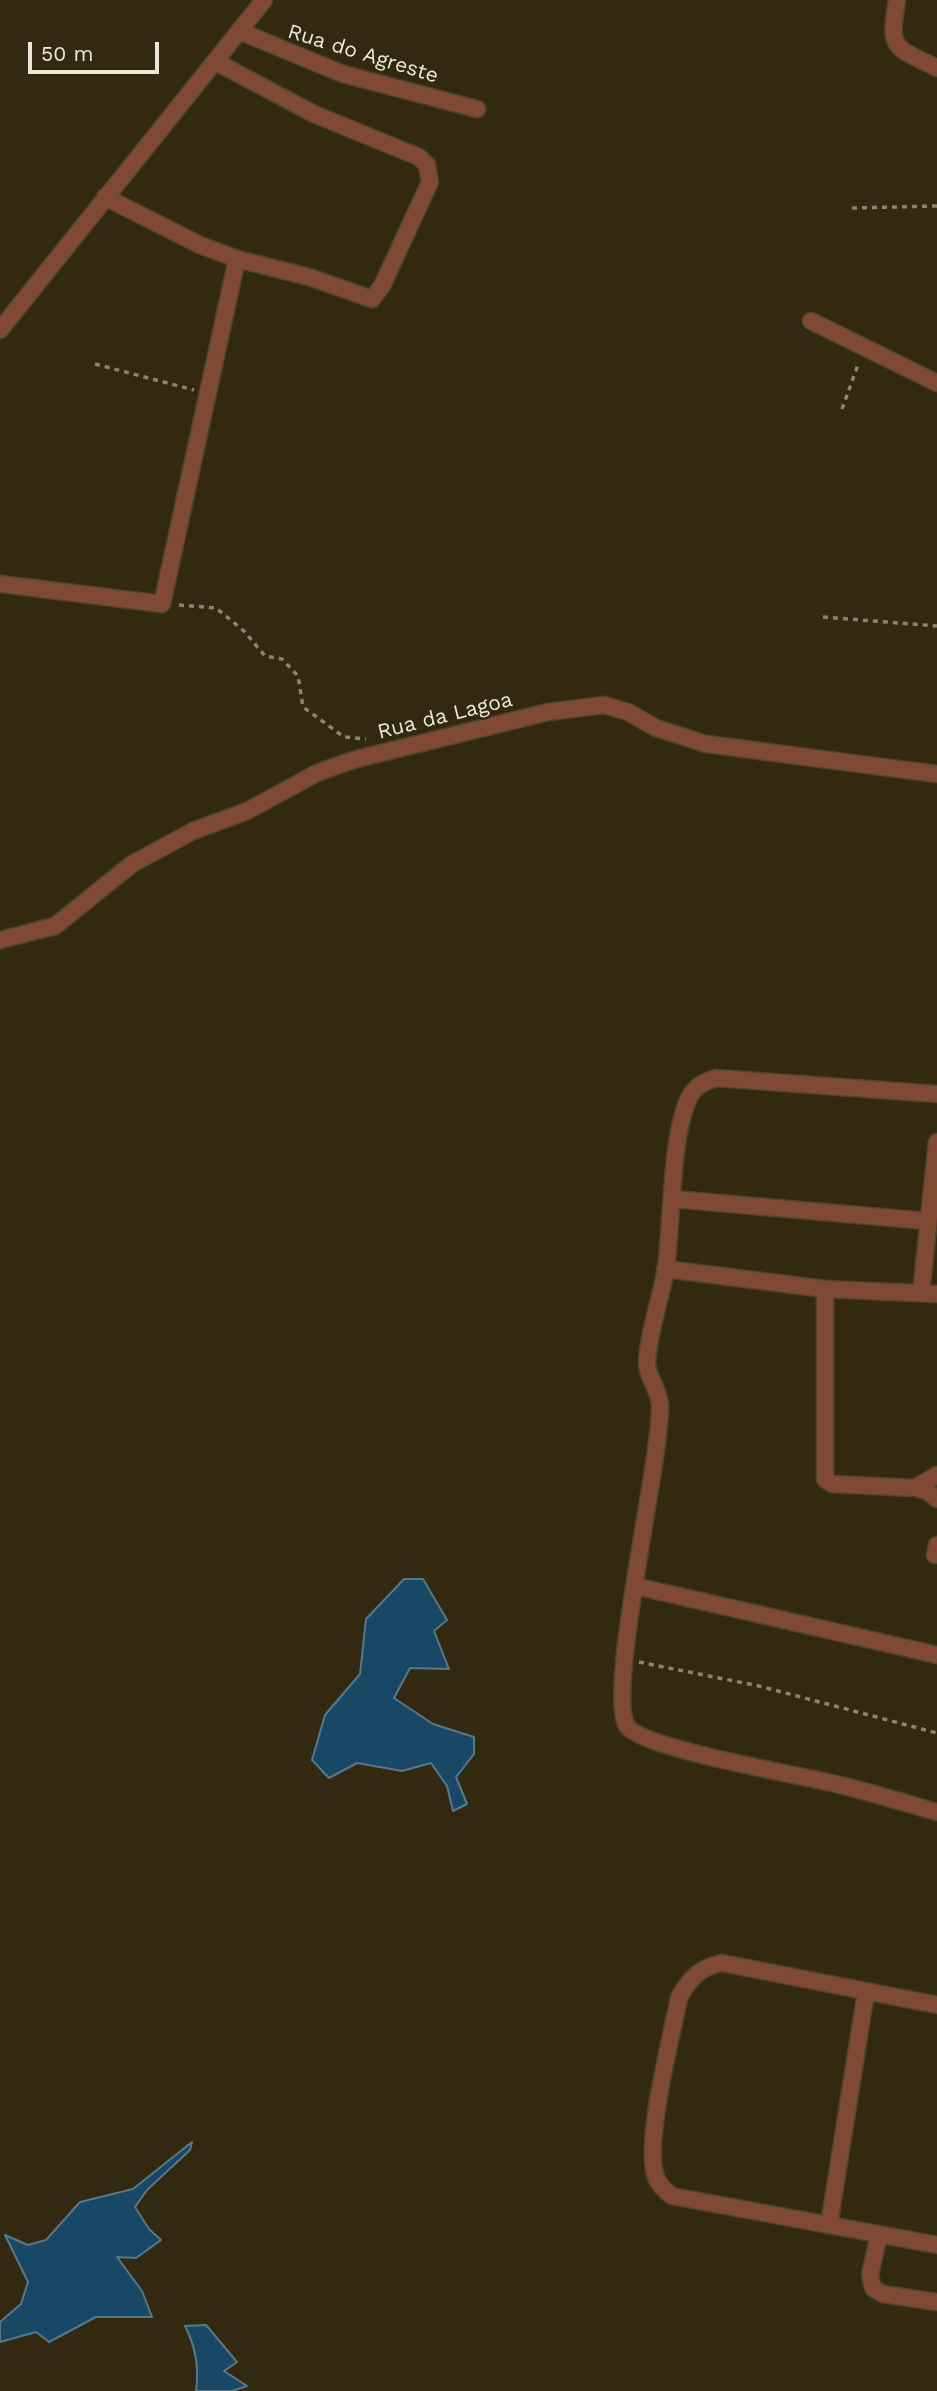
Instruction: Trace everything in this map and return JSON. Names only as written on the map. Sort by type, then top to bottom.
[{"type":"street","points":[[0,330],[264,0]]},
{"type":"street","points":[[897,0],[891,31],[893,40],[914,57],[937,68]]},
{"type":"street","name":"Rua do Agreste","points":[[239,31],[268,46],[343,74],[477,109]]},
{"type":"street","points":[[105,197],[200,245],[237,259],[309,277],[372,299],[382,286],[430,181],[427,165],[419,157],[313,114],[216,62]]},
{"type":"street","points":[[0,584],[163,604],[237,259]]},
{"type":"street","points":[[811,321],[937,383]]},
{"type":"street","name":"Rua da Lagoa","points":[[0,940],[55,926],[132,864],[193,831],[247,811],[325,770],[548,712],[604,705],[628,712],[656,728],[706,744],[937,774]]},
{"type":"street","points":[[937,1094],[716,1078],[695,1089],[684,1113],[665,1269],[647,1359],[661,1409],[626,1660],[624,1715],[628,1727],[635,1733],[716,1758],[838,1784],[937,1812]]},
{"type":"street","points":[[665,1269],[825,1289],[929,1293],[927,1221],[937,1143]]},
{"type":"street","points":[[673,1199],[927,1221]]},
{"type":"street","points":[[825,1289],[825,1479],[832,1484],[915,1488],[927,1491],[937,1499]]},
{"type":"street","points":[[915,1488],[937,1475]]},
{"type":"street","points":[[635,1586],[937,1655]]},
{"type":"street","points":[[937,2005],[730,1964],[722,1963],[703,1969],[686,1985],[679,1998],[654,2137],[653,2170],[663,2189],[672,2196],[937,2245]]},
{"type":"street","points":[[829,2225],[866,1992]]},
{"type":"street","points":[[879,2234],[870,2275],[873,2288],[883,2294],[937,2302]]},
{"type":"path","points":[[852,208],[937,206]]},
{"type":"path","points":[[842,409],[865,347]]},
{"type":"path","points":[[95,364],[209,394]]},
{"type":"path","points":[[163,604],[216,608],[244,631],[264,656],[282,659],[298,676],[303,707],[344,737],[376,739]]},
{"type":"path","points":[[823,617],[937,626]]},
{"type":"path","points":[[626,1660],[759,1686],[937,1733]]},
{"type":"water","points":[[404,1579],[423,1579],[447,1620],[434,1631],[449,1669],[410,1668],[394,1698],[433,1724],[474,1737],[474,1754],[456,1777],[467,1804],[453,1811],[447,1786],[431,1763],[402,1771],[357,1763],[329,1778],[312,1760],[325,1715],[360,1674],[366,1619]]},
{"type":"water","points":[[192,2142],[190,2150],[147,2190],[135,2207],[149,2229],[161,2240],[136,2258],[117,2257],[142,2291],[152,2317],[96,2317],[49,2342],[36,2332],[0,2342],[0,2322],[21,2304],[28,2282],[5,2235],[28,2245],[46,2240],[80,2202],[133,2189]]},
{"type":"water","points":[[206,2325],[237,2362],[224,2371],[247,2386],[232,2391],[196,2391],[196,2358],[185,2326]]}]
